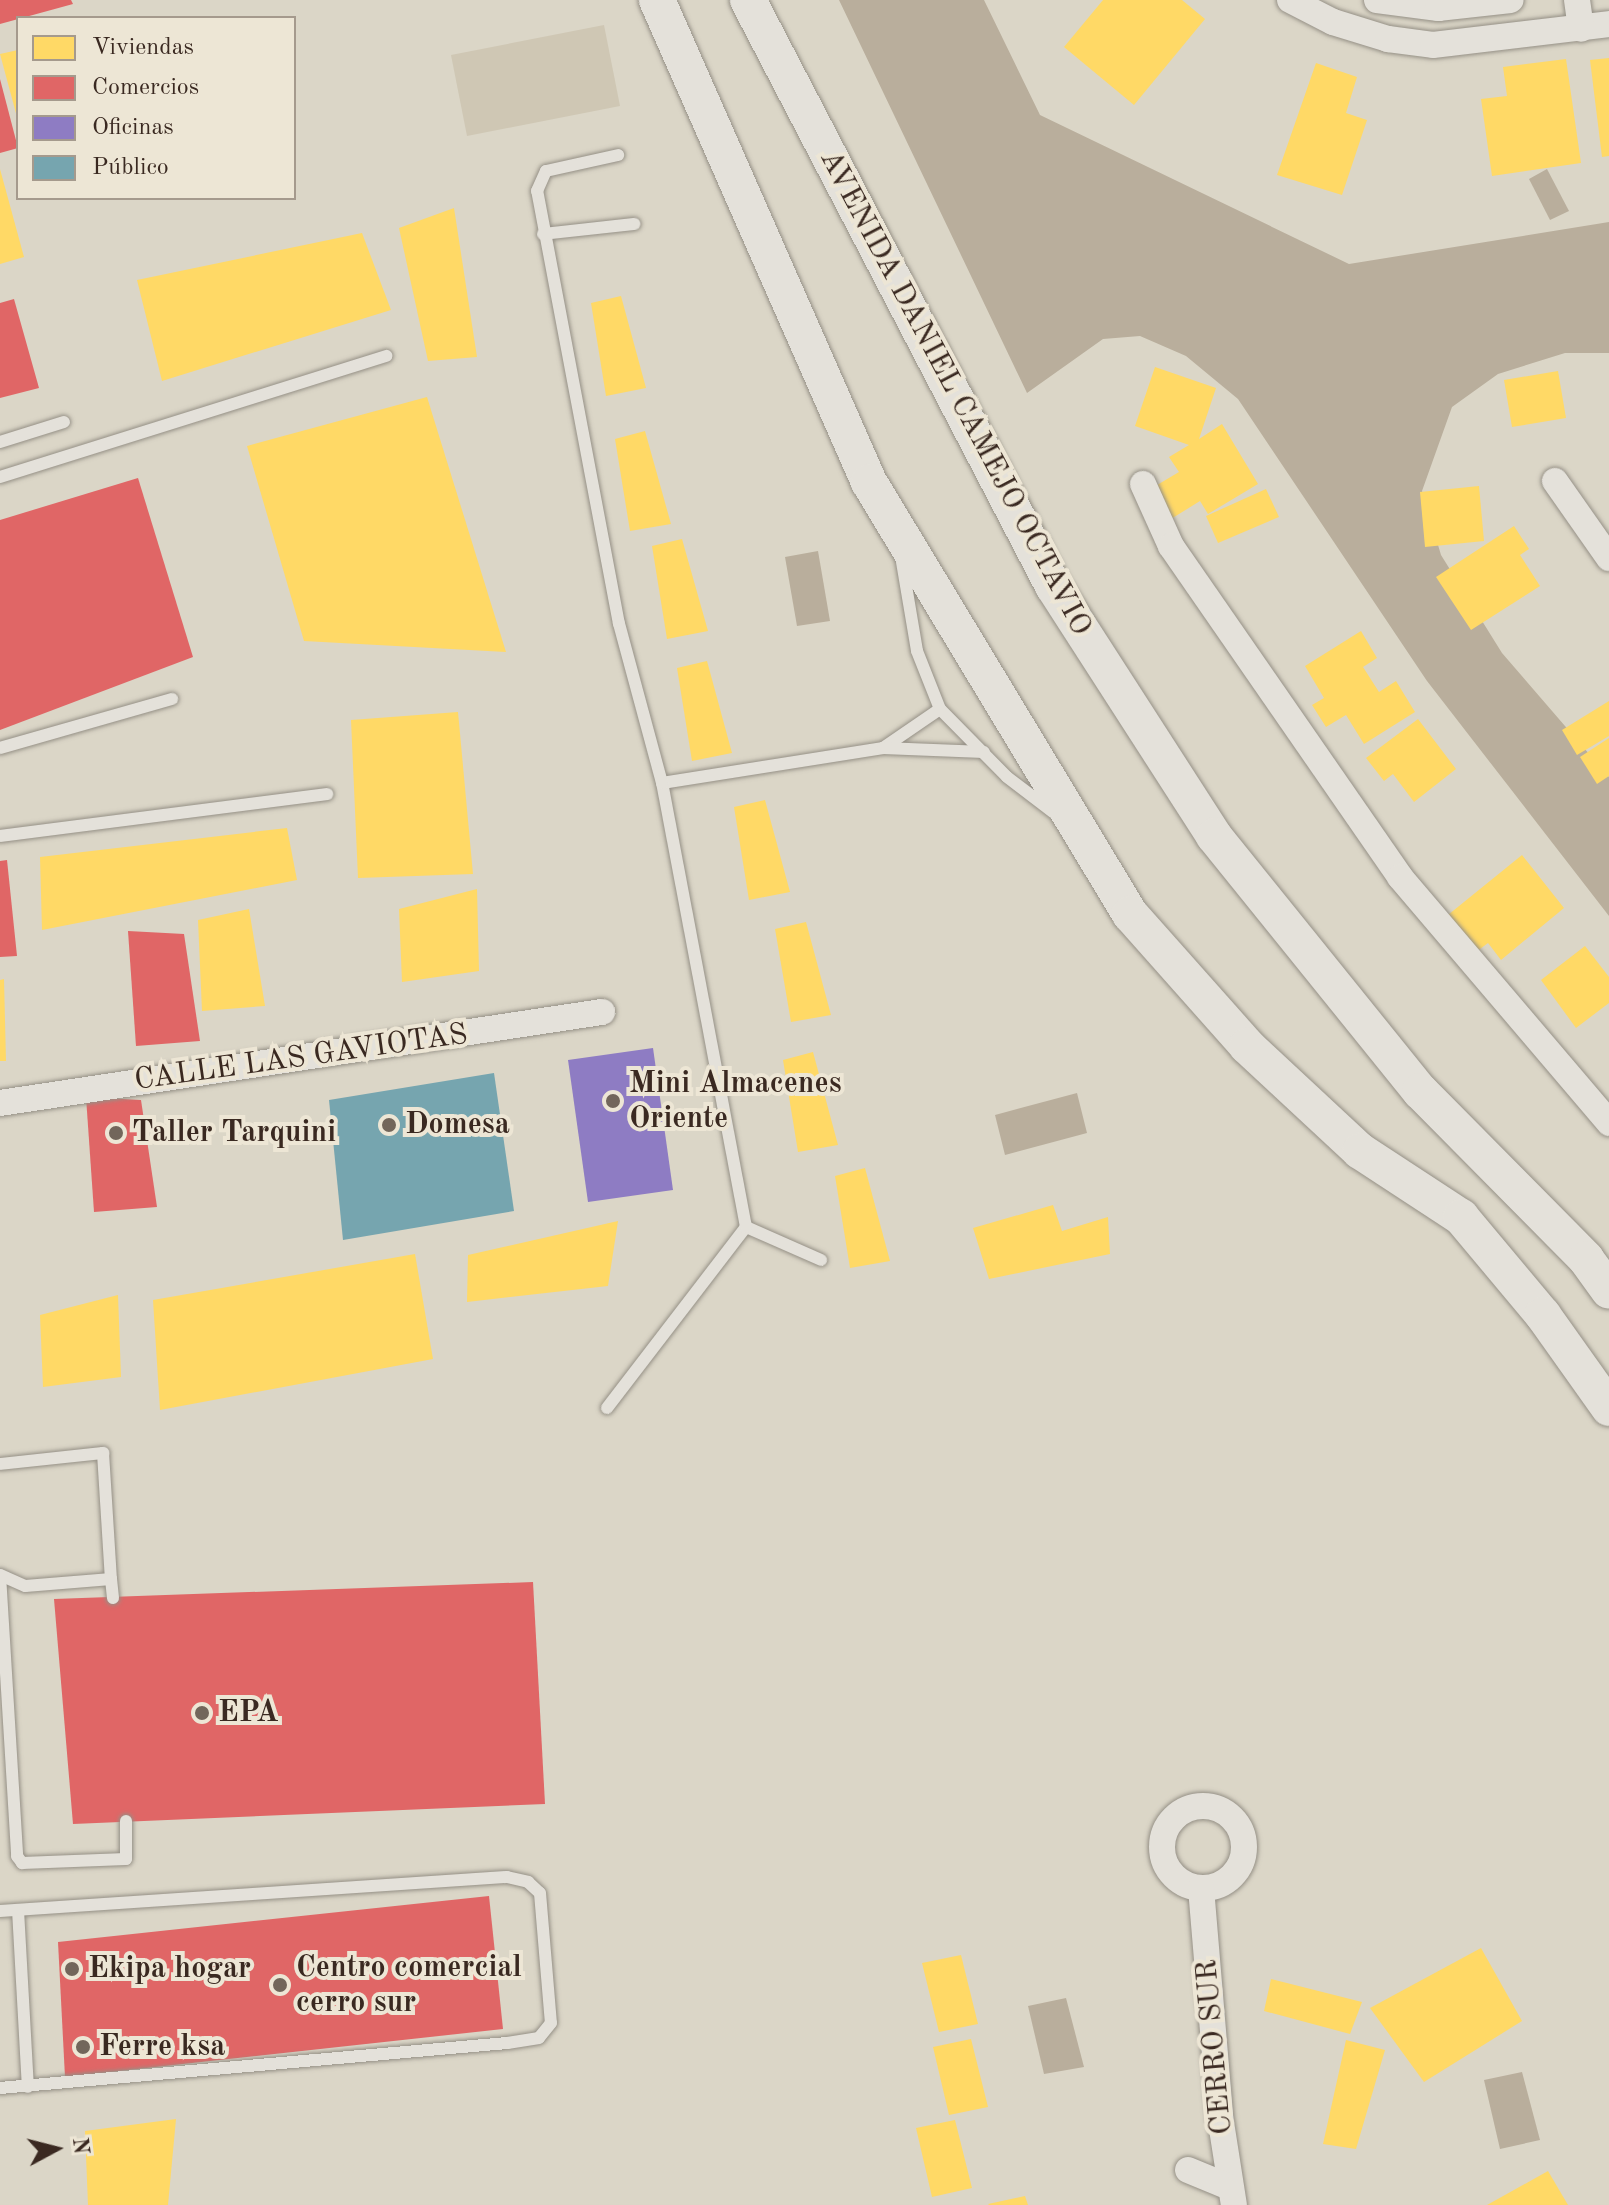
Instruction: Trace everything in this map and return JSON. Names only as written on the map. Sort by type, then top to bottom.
[{"type":"main road","points":[[657,0],[869,482],[1130,914],[1247,1046],[1360,1151],[1461,1217],[1543,1315],[1609,1408]]},
{"type":"main road","name":"AVENIDA DANIEL CAMEJO OCTAVIO","points":[[748,0],[1053,586],[1214,836],[1420,1091],[1586,1259],[1609,1291]]},
{"type":"street","points":[[1290,0],[1333,22],[1388,39],[1433,45],[1609,24]]},
{"type":"street","points":[[1377,0],[1438,8],[1511,0]]},
{"type":"street","points":[[1577,0],[1581,29]]},
{"type":"street","points":[[1555,481],[1609,558]]},
{"type":"street","points":[[1143,484],[1171,546],[1287,721],[1400,877],[1609,1123]]},
{"type":"street","name":"CALLE LAS GAVIOTAS","points":[[0,1103],[602,1012]]},
{"type":"street","name":"CERRO SUR","points":[[1201,1888],[1231,2196]]},
{"type":"street","points":[[1188,2170],[1231,2196]]},
{"type":"lane","points":[[607,1408],[746,1227],[662,783],[619,624],[537,191],[546,171],[618,155]]},
{"type":"lane","points":[[543,234],[634,224]]},
{"type":"lane","points":[[0,477],[386,356]]},
{"type":"lane","points":[[0,442],[64,422]]},
{"type":"lane","points":[[896,527],[917,651],[940,709],[1007,777],[1079,831]]},
{"type":"lane","points":[[0,748],[172,699]]},
{"type":"lane","points":[[883,748],[940,709]]},
{"type":"lane","points":[[662,783],[883,748],[984,752]]},
{"type":"lane","points":[[0,836],[327,794]]},
{"type":"lane","points":[[746,1227],[821,1260]]},
{"type":"lane","points":[[0,1464],[103,1453],[113,1598]]},
{"type":"lane","points":[[111,1579],[25,1586],[0,1575],[17,1856],[22,1863],[126,1859],[126,1821]]},
{"type":"lane","points":[[0,1911],[507,1877],[528,1882],[540,1893],[551,2023],[539,2038],[507,2043],[0,2088]]},
{"type":"lane","points":[[18,1910],[28,2087]]},
{"type":"shaded area","points":[[839,0],[984,0],[1040,115],[1349,264],[1609,222],[1609,353],[1565,353],[1498,374],[1452,407],[1422,491],[1441,555],[1502,653],[1609,777],[1609,916],[1427,681],[1238,399],[1186,356],[1140,336],[1103,339],[1027,393]]},
{"type":"shaded area","points":[[604,25],[620,106],[467,136],[451,55]]},
{"type":"shaded area","points":[[1547,169],[1569,211],[1550,220],[1529,179]]},
{"type":"shaded area","points":[[818,551],[830,621],[797,626],[785,557]]},
{"type":"shaded area","points":[[1077,1093],[1087,1133],[1005,1155],[995,1115]]},
{"type":"shaded area","points":[[1066,1998],[1084,2067],[1044,2074],[1028,2006]]},
{"type":"shaded area","points":[[1522,2072],[1540,2140],[1500,2149],[1484,2080]]},
{"type":"building: Viviendas","points":[[1103,0],[1182,0],[1205,19],[1134,105],[1064,47]]},
{"type":"building: Viviendas","points":[[16,50],[16,113],[0,54]]},
{"type":"building: Viviendas","points":[[1609,58],[1609,156],[1602,157],[1590,60]]},
{"type":"building: Viviendas","points":[[1566,59],[1581,163],[1492,176],[1481,99],[1507,96],[1503,67]]},
{"type":"building: Viviendas","points":[[1316,63],[1357,77],[1346,113],[1367,120],[1342,195],[1277,175]]},
{"type":"building: Viviendas","points":[[0,169],[24,257],[0,264]]},
{"type":"building: Viviendas","points":[[454,208],[477,357],[428,361],[399,228]]},
{"type":"building: Viviendas","points":[[362,233],[391,310],[162,381],[137,280]]},
{"type":"building: Viviendas","points":[[621,296],[646,388],[606,396],[591,303]]},
{"type":"building: Viviendas","points":[[1155,367],[1216,388],[1199,439],[1222,424],[1258,484],[1208,514],[1200,501],[1171,519],[1152,488],[1179,472],[1169,457],[1189,445],[1135,426]]},
{"type":"building: Viviendas","points":[[1558,371],[1566,418],[1512,427],[1504,380]]},
{"type":"building: Viviendas","points":[[427,397],[506,652],[304,641],[247,446]]},
{"type":"building: Viviendas","points":[[645,431],[671,524],[630,531],[615,439]]},
{"type":"building: Viviendas","points":[[1479,486],[1484,541],[1425,547],[1420,492]]},
{"type":"building: Viviendas","points":[[1266,489],[1279,517],[1218,543],[1206,516]]},
{"type":"building: Viviendas","points":[[1514,526],[1529,549],[1520,555],[1540,586],[1471,630],[1436,577]]},
{"type":"building: Viviendas","points":[[682,539],[708,631],[667,639],[652,546]]},
{"type":"building: Viviendas","points":[[1361,631],[1377,658],[1363,667],[1379,692],[1396,681],[1415,712],[1364,744],[1346,715],[1326,727],[1312,705],[1324,698],[1305,666]]},
{"type":"building: Viviendas","points":[[707,661],[732,753],[692,761],[677,668]]},
{"type":"building: Viviendas","points":[[1609,701],[1609,736],[1577,755],[1562,730]]},
{"type":"building: Viviendas","points":[[458,712],[473,874],[358,878],[351,720]]},
{"type":"building: Viviendas","points":[[1418,719],[1456,769],[1414,802],[1393,774],[1384,781],[1366,758]]},
{"type":"building: Viviendas","points":[[1609,738],[1609,776],[1597,784],[1580,757]]},
{"type":"building: Viviendas","points":[[765,800],[790,892],[749,900],[734,807]]},
{"type":"building: Viviendas","points":[[287,828],[297,880],[42,930],[40,857]]},
{"type":"building: Viviendas","points":[[1522,855],[1564,908],[1501,960],[1488,943],[1472,955],[1443,919]]},
{"type":"building: Viviendas","points":[[477,889],[479,971],[402,982],[399,909]]},
{"type":"building: Viviendas","points":[[249,909],[265,1006],[202,1011],[198,920]]},
{"type":"building: Viviendas","points":[[806,922],[831,1015],[791,1022],[775,929]]},
{"type":"building: Viviendas","points":[[1585,946],[1609,977],[1609,1003],[1576,1028],[1541,980]]},
{"type":"building: Viviendas","points":[[4,979],[6,1061],[0,1061],[0,980]]},
{"type":"building: Viviendas","points":[[813,1052],[838,1145],[798,1152],[783,1060]]},
{"type":"building: Viviendas","points":[[865,1168],[890,1261],[850,1268],[835,1176]]},
{"type":"building: Viviendas","points":[[1053,1205],[1062,1231],[1108,1217],[1110,1254],[989,1279],[973,1228]]},
{"type":"building: Viviendas","points":[[618,1221],[608,1286],[467,1302],[468,1255]]},
{"type":"building: Viviendas","points":[[415,1254],[433,1359],[160,1410],[153,1300]]},
{"type":"building: Viviendas","points":[[118,1295],[121,1377],[43,1387],[40,1315]]},
{"type":"building: Viviendas","points":[[1481,1948],[1522,2021],[1424,2082],[1370,2008]]},
{"type":"building: Viviendas","points":[[961,1955],[978,2024],[939,2032],[922,1963]]},
{"type":"building: Viviendas","points":[[1271,1979],[1362,2002],[1350,2034],[1264,2011]]},
{"type":"building: Viviendas","points":[[971,2039],[988,2107],[949,2115],[933,2047]]},
{"type":"building: Viviendas","points":[[1346,2040],[1385,2050],[1356,2149],[1323,2144]]},
{"type":"building: Viviendas","points":[[176,2119],[168,2205],[88,2205],[85,2131]]},
{"type":"building: Viviendas","points":[[955,2120],[972,2188],[932,2197],[916,2128]]},
{"type":"building: Viviendas","points":[[1548,2171],[1568,2205],[1487,2205]]},
{"type":"building: Viviendas","points":[[1025,2196],[1028,2205],[988,2204]]},
{"type":"building: Comercios","points":[[0,0],[71,0],[73,4],[29,16],[16,16],[16,20],[0,24]]},
{"type":"building: Comercios","points":[[0,79],[16,149],[0,153]]},
{"type":"building: Comercios","points":[[14,299],[39,388],[0,398],[0,303]]},
{"type":"building: Comercios","points":[[138,478],[193,657],[0,730],[0,520]]},
{"type":"building: Comercios","points":[[7,860],[17,956],[0,957],[0,861]]},
{"type":"building: Comercios","points":[[128,931],[184,934],[200,1041],[136,1046]]},
{"type":"building: Comercios","points":[[86,1097],[141,1100],[157,1207],[94,1212]]},
{"type":"building: Comercios","points":[[533,1582],[545,1804],[73,1824],[54,1599]]},
{"type":"building: Comercios","name":"Centro comercial cerro sur","points":[[489,1896],[503,2029],[65,2077],[58,1942]]},
{"type":"building: Oficinas","points":[[653,1048],[673,1190],[588,1202],[568,1060]]},
{"type":"building: Público","points":[[494,1073],[514,1211],[343,1240],[329,1100]]},
{"type":"place","name":"Mini Almacenes Oriente","points":[[613,1101]]},
{"type":"place","name":"Domesa","points":[[389,1125]]},
{"type":"place","name":"Taller Tarquini","points":[[116,1133]]},
{"type":"place","name":"EPA","points":[[202,1713]]},
{"type":"place","name":"Ekipa hogar","points":[[72,1969]]},
{"type":"place","name":"Centro comercial cerro sur","points":[[280,1985]]},
{"type":"place","name":"Ferre ksa","points":[[83,2047]]}]
